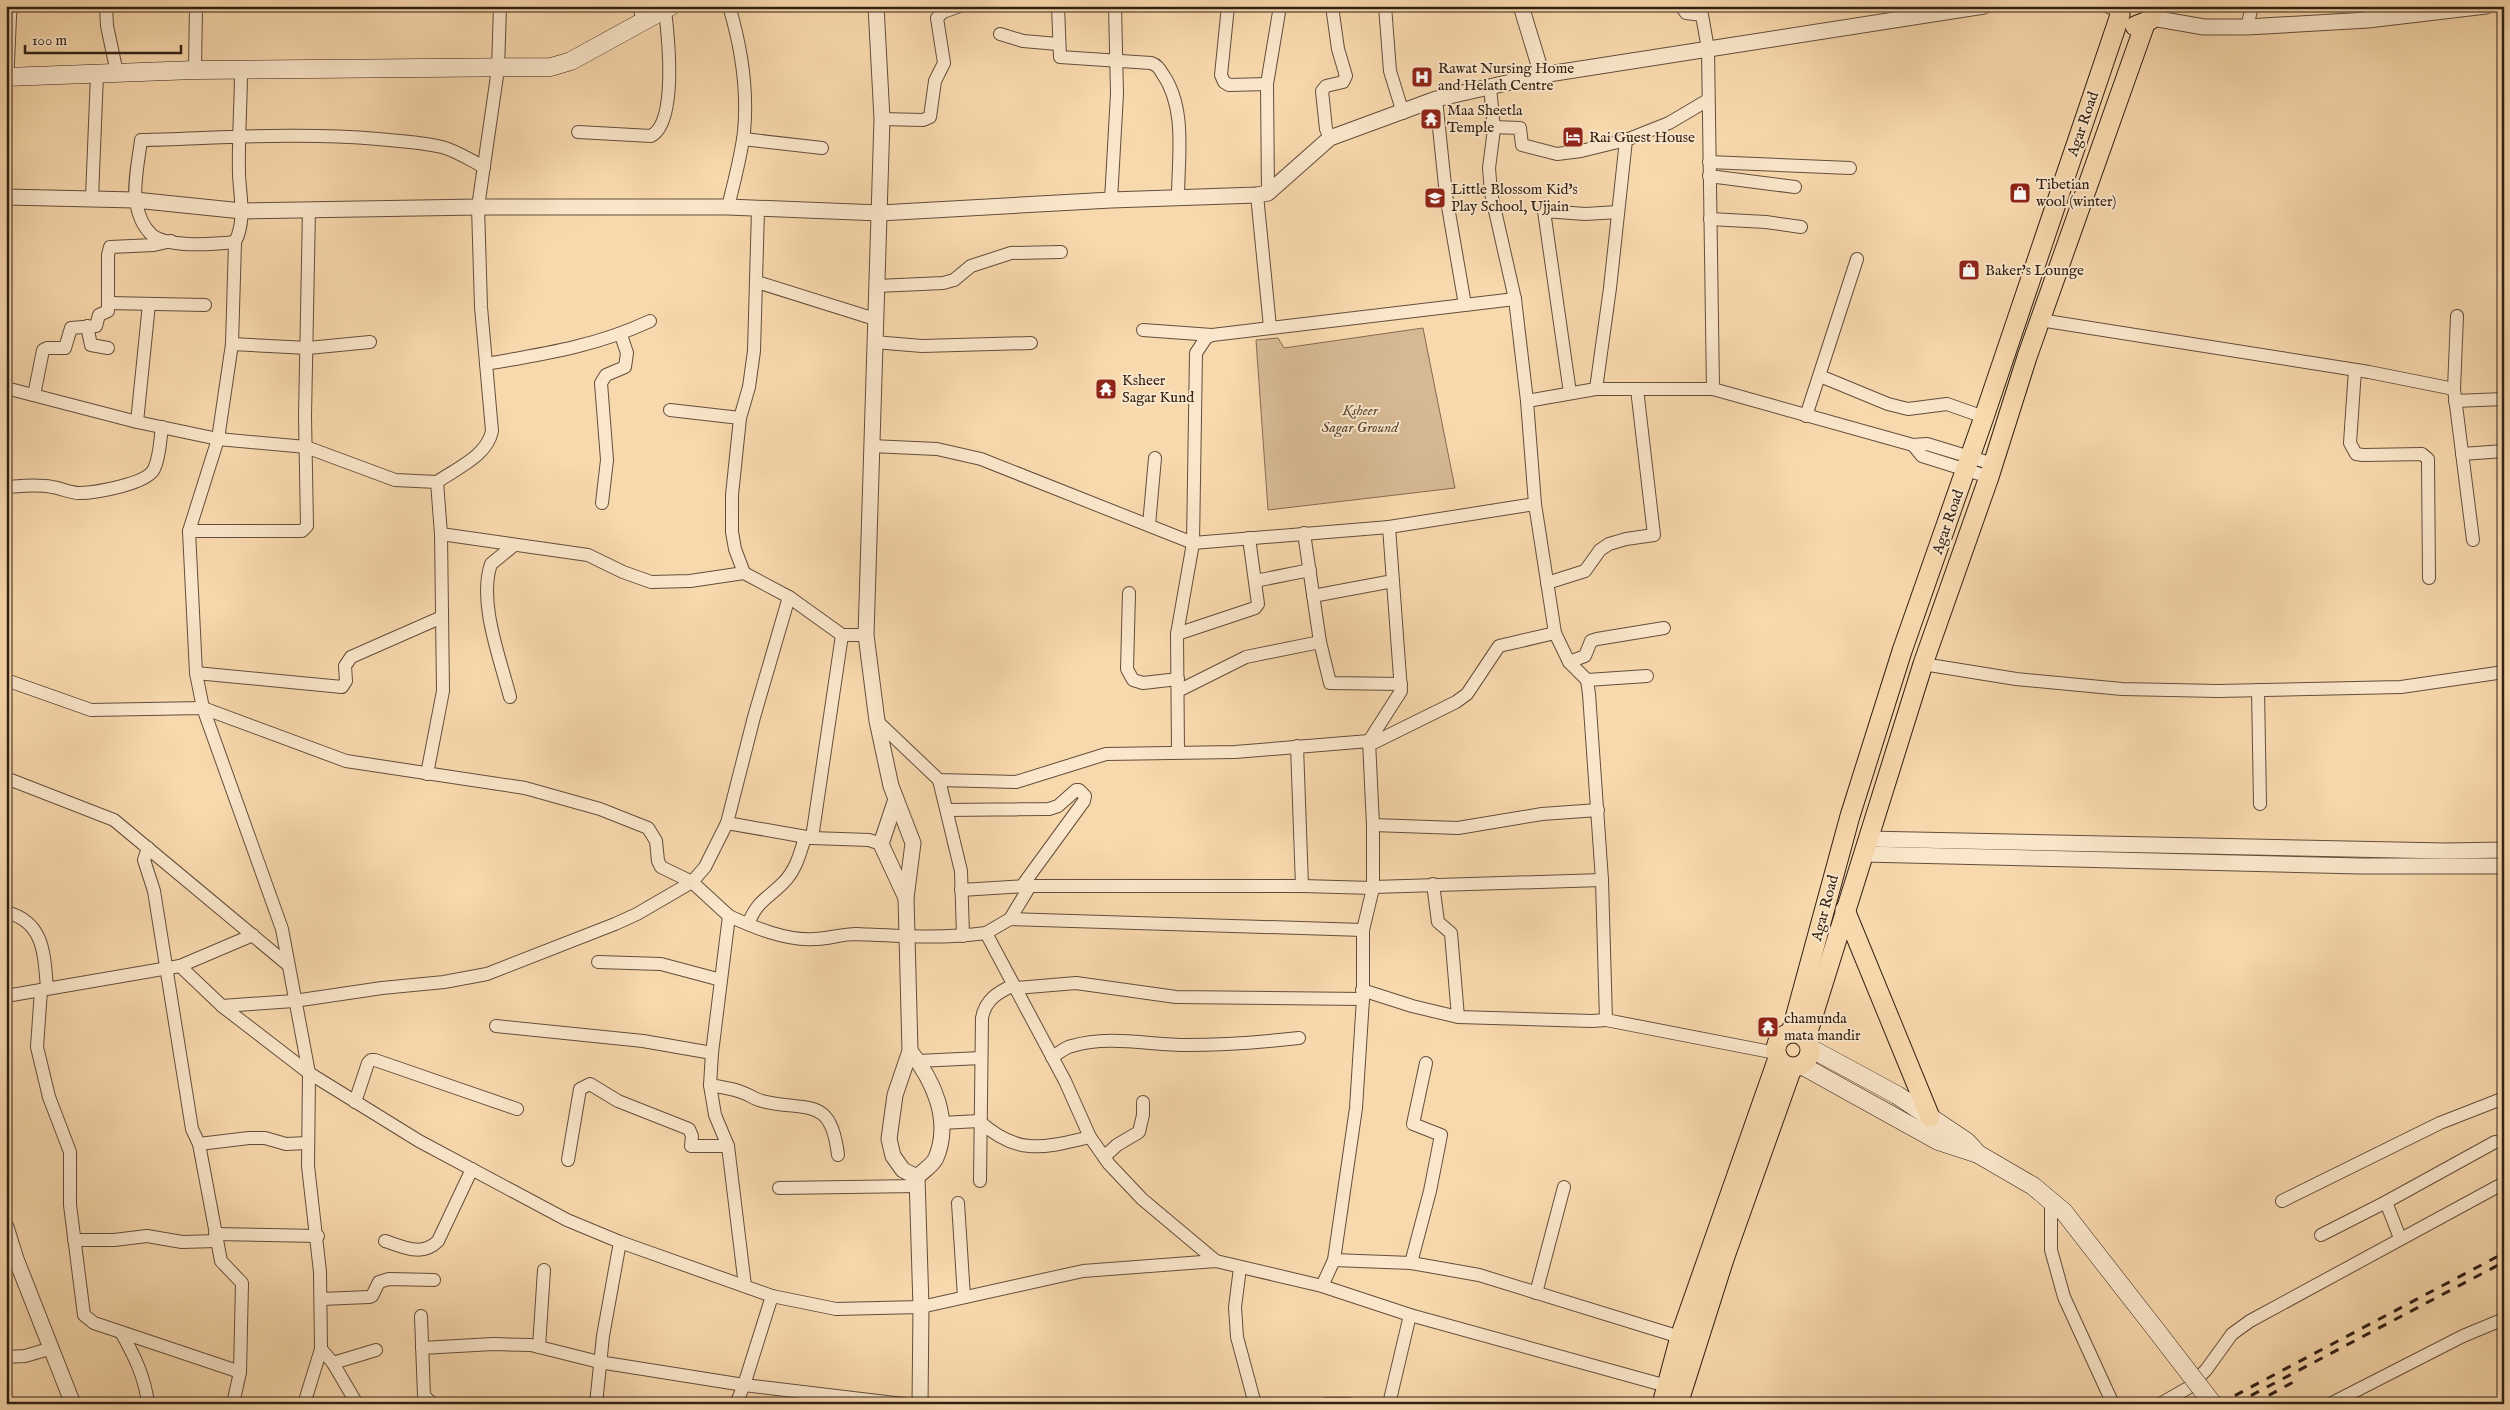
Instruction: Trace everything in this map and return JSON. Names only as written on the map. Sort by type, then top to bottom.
[{"type":"main road","points":[[6,76],[195,70],[551,67],[571,61],[641,14],[668,8]]},
{"type":"main road","name":"Agar Road","points":[[2117,9],[2128,24],[2140,26],[2150,16]]},
{"type":"main road","name":"Agar Road","points":[[1802,1040],[1781,1038],[1787,1061],[1808,1060],[1802,1040],[1850,816],[1902,650],[1984,417],[2117,9]]},
{"type":"main road","points":[[1978,1154],[1967,1142],[1897,1095],[1802,1040],[1923,664],[1991,470],[2040,320],[2150,16]]},
{"type":"main road","points":[[1844,910],[1930,1117]]},
{"type":"main road","points":[[1787,1061],[1938,1142],[1978,1154],[2033,1186],[2064,1212],[2213,1404]]},
{"type":"main road","points":[[1673,1396],[1680,1337],[1787,1061]]},
{"type":"main road","points":[[1673,1396],[1724,1259],[1787,1061]]},
{"type":"street","points":[[6,76],[9,6]]},
{"type":"street","points":[[106,6],[107,26],[117,73]]},
{"type":"street","points":[[195,70],[196,6]]},
{"type":"street","points":[[6,388],[162,428],[218,438],[306,446],[395,480],[437,482],[484,450],[492,431],[480,307],[478,207],[498,68],[500,6]]},
{"type":"street","points":[[728,207],[742,139],[745,88],[736,28],[729,6]]},
{"type":"street","points":[[876,6],[882,119],[866,636],[877,721],[891,786],[914,843],[906,898],[906,937],[914,1056],[935,1090],[941,1108],[936,1160],[917,1182],[920,1404]]},
{"type":"street","points":[[882,119],[923,120],[930,117],[935,80],[944,63],[937,18],[942,12],[960,6]]},
{"type":"street","points":[[1058,6],[1058,44],[1059,54],[1063,58],[1156,64],[1174,91],[1178,107],[1178,198]]},
{"type":"street","points":[[1111,200],[1117,94],[1116,6]]},
{"type":"street","points":[[1228,6],[1221,75],[1224,82],[1229,85],[1267,84]]},
{"type":"street","points":[[1270,327],[1263,194],[1267,84],[1280,6]]},
{"type":"street","points":[[1330,138],[1326,129],[1322,91],[1326,86],[1343,82],[1346,76],[1338,49],[1332,6]]},
{"type":"street","points":[[1385,6],[1390,71],[1403,114]]},
{"type":"street","points":[[1521,6],[1542,75]]},
{"type":"street","points":[[1681,6],[1686,13],[1702,15],[1708,49],[1713,390]]},
{"type":"street","points":[[6,197],[135,200],[242,211],[478,207],[728,207],[758,210],[880,213],[1111,200],[1263,194],[1330,138],[1367,123],[1403,114],[1436,99],[1542,75],[1984,6]]},
{"type":"street","points":[[2247,27],[2252,6]]},
{"type":"street","points":[[2150,16],[2204,27],[2247,27],[2370,13],[2486,6]]},
{"type":"street","points":[[578,132],[651,136],[657,132],[663,118],[668,86],[668,8]]},
{"type":"street","points":[[1000,34],[1023,41],[1058,44]]},
{"type":"street","points":[[241,70],[239,173],[242,211],[240,233],[235,242],[232,344],[218,438],[189,531],[196,673],[203,708],[282,929],[287,964],[309,1073],[307,1143],[308,1166],[318,1236],[321,1349],[304,1404]]},
{"type":"street","points":[[92,198],[97,74]]},
{"type":"street","points":[[1490,87],[1493,127],[1489,168],[1491,193],[1515,300],[1527,401],[1535,504],[1555,633],[1569,662],[1587,680],[1602,880],[1606,1020]]},
{"type":"street","points":[[1436,99],[1446,195],[1465,305]]},
{"type":"street","points":[[1493,127],[1520,128],[1522,145],[1557,154],[1581,151],[1626,140],[1669,123],[1708,100]]},
{"type":"street","points":[[235,242],[210,245],[170,241],[153,236],[142,223],[135,200],[140,140],[335,135],[417,142],[444,148],[484,167]]},
{"type":"street","points":[[742,139],[822,148]]},
{"type":"street","points":[[1596,389],[1626,140]]},
{"type":"street","points":[[1709,162],[1850,168]]},
{"type":"street","points":[[1709,176],[1794,187]]},
{"type":"street","points":[[189,531],[305,529],[307,526],[306,446],[309,209]]},
{"type":"street","points":[[744,573],[735,548],[732,532],[732,495],[740,418],[749,387],[757,282],[758,210]]},
{"type":"street","points":[[1570,393],[1544,211],[1585,214],[1618,212]]},
{"type":"street","points":[[1710,219],[1766,222],[1801,228]]},
{"type":"street","points":[[34,395],[43,350],[47,348],[65,348],[71,328],[96,326],[99,315],[108,311],[108,254],[110,247],[154,246],[170,241]]},
{"type":"street","points":[[877,286],[943,284],[954,280],[971,266],[1011,253],[1061,252]]},
{"type":"street","points":[[1806,416],[1857,259]]},
{"type":"street","points":[[757,282],[875,319]]},
{"type":"street","points":[[1143,330],[1212,335],[1515,300]]},
{"type":"street","points":[[108,303],[205,305]]},
{"type":"street","points":[[137,422],[148,304]]},
{"type":"street","points":[[2457,316],[2454,395],[2473,540]]},
{"type":"street","points":[[2040,320],[2355,370],[2454,395],[2504,399]]},
{"type":"street","points":[[486,364],[583,346],[620,335],[650,321]]},
{"type":"street","points":[[87,326],[91,345],[108,348]]},
{"type":"street","points":[[602,503],[607,460],[601,383],[606,375],[625,367],[627,353],[620,335]]},
{"type":"street","points":[[1178,752],[1177,634],[1193,543],[1196,353],[1206,338],[1212,335]]},
{"type":"street","points":[[232,344],[308,348],[370,342]]},
{"type":"street","points":[[874,342],[922,346],[1031,344]]},
{"type":"street","points":[[2355,370],[2350,443],[2352,450],[2356,454],[2363,455],[2422,454],[2428,459],[2429,578]]},
{"type":"street","points":[[1820,376],[1894,406],[1908,409],[1947,404],[1984,417]]},
{"type":"street","points":[[1527,401],[1596,389],[1713,390],[1913,445],[1922,456],[1991,470]]},
{"type":"street","points":[[1547,583],[1585,571],[1600,550],[1609,544],[1626,539],[1654,535],[1637,390]]},
{"type":"street","points":[[670,410],[740,418]]},
{"type":"street","points":[[6,487],[31,485],[52,487],[76,493],[124,486],[148,476],[154,470],[162,428]]},
{"type":"street","points":[[871,446],[937,449],[981,459],[1193,543],[1390,527],[1535,504]]},
{"type":"street","points":[[2462,454],[2504,451]]},
{"type":"street","points":[[1149,525],[1155,458]]},
{"type":"street","points":[[427,774],[443,691],[441,534],[437,482]]},
{"type":"street","points":[[1322,1286],[1334,1260],[1356,1108],[1362,995],[1363,930],[1373,888],[1373,825],[1369,743],[1401,691],[1402,684],[1390,527]]},
{"type":"street","points":[[1304,533],[1320,642],[1330,684],[1402,684]]},
{"type":"street","points":[[441,534],[513,546],[588,555],[623,572],[651,582],[690,582],[744,573],[789,597],[842,635],[866,636]]},
{"type":"street","points":[[1177,634],[1255,608],[1258,604],[1249,538]]},
{"type":"street","points":[[510,697],[488,608],[486,587],[491,564],[513,546]]},
{"type":"street","points":[[1255,581],[1310,570]]},
{"type":"street","points":[[1313,596],[1393,581]]},
{"type":"street","points":[[1129,594],[1127,669],[1132,680],[1143,683],[1178,685],[1246,657],[1320,642]]},
{"type":"street","points":[[222,1006],[294,1001],[382,988],[444,982],[487,974],[615,924],[637,914],[692,882],[706,867],[728,823],[754,718],[789,597]]},
{"type":"street","points":[[196,673],[342,687],[346,681],[344,666],[351,657],[442,616]]},
{"type":"street","points":[[1569,662],[1585,656],[1591,641],[1664,628]]},
{"type":"street","points":[[940,780],[1016,782],[1106,754],[1234,752],[1297,746],[1369,743],[1456,702],[1467,694],[1499,646],[1555,633]]},
{"type":"street","points":[[748,924],[757,904],[783,883],[796,865],[808,837],[842,635]]},
{"type":"street","points":[[1923,664],[2016,679],[2122,688],[2258,690],[2401,687],[2504,672]]},
{"type":"street","points":[[1587,680],[1647,676]]},
{"type":"street","points":[[6,680],[92,710],[203,708],[346,761],[525,788],[600,809],[648,828],[656,841],[658,861],[661,867],[692,882],[729,916],[748,924],[805,939],[852,934],[906,937],[963,936],[986,933],[1010,919],[1363,930]]},
{"type":"street","points":[[2258,690],[2260,804]]},
{"type":"street","points":[[877,721],[940,780],[962,871],[963,936]]},
{"type":"street","points":[[1297,746],[1302,886]]},
{"type":"street","points":[[6,778],[114,820],[287,964]]},
{"type":"street","points":[[947,810],[1040,811],[1058,806],[1076,790],[1079,790],[1085,796],[1084,801],[1026,886],[1010,919]]},
{"type":"street","points":[[896,799],[881,844],[906,898]]},
{"type":"street","points":[[1373,825],[1458,828],[1542,814],[1598,810]]},
{"type":"street","points":[[728,823],[808,837],[869,840],[881,844]]},
{"type":"street","points":[[1865,846],[2097,844],[2504,850]]},
{"type":"street","points":[[2097,844],[2098,860]]},
{"type":"street","points":[[1865,846],[2098,860],[2361,866],[2504,866]]},
{"type":"street","points":[[2239,847],[2241,863]]},
{"type":"street","points":[[148,848],[144,860],[154,891],[192,1129],[199,1144],[221,1262],[242,1283],[240,1372],[232,1404]]},
{"type":"street","points":[[961,890],[1026,886],[1302,886],[1373,888],[1433,884],[1602,880]]},
{"type":"street","points":[[1433,884],[1438,922],[1451,933],[1458,1016]]},
{"type":"street","points":[[6,912],[18,915],[31,924],[44,947],[44,989],[37,1047],[49,1096],[70,1152],[70,1206],[84,1315],[94,1323],[240,1372]]},
{"type":"street","points":[[729,916],[712,1053],[710,1085],[715,1115],[728,1146],[745,1286]]},
{"type":"street","points":[[986,933],[1052,1058],[1090,1138],[1104,1157],[1142,1199],[1216,1262]]},
{"type":"street","points":[[6,996],[165,967],[180,966],[253,935]]},
{"type":"street","points":[[598,962],[661,964],[721,980]]},
{"type":"street","points":[[180,966],[222,1006],[309,1073],[419,1141],[567,1220],[620,1242],[772,1296],[836,1309],[920,1307],[1084,1271],[1216,1262],[1322,1286],[1673,1396]]},
{"type":"street","points":[[980,1181],[979,1121],[983,1009],[991,998],[1015,986],[1076,982],[1176,997],[1362,995],[1458,1016],[1606,1020],[1787,1061]]},
{"type":"street","points":[[496,1026],[643,1041],[712,1053]]},
{"type":"street","points":[[1052,1058],[1070,1046],[1085,1043],[1129,1042],[1186,1045],[1299,1038]]},
{"type":"street","points":[[914,1056],[981,1058]]},
{"type":"street","points":[[914,1056],[895,1095],[889,1139],[894,1156],[903,1170],[917,1182]]},
{"type":"street","points":[[355,1102],[368,1063],[371,1060],[376,1060],[517,1109]]},
{"type":"street","points":[[1411,1263],[1430,1191],[1441,1135],[1413,1124],[1426,1063]]},
{"type":"street","points":[[568,1160],[580,1089],[590,1084],[618,1101],[689,1129],[692,1136],[691,1146],[728,1146]]},
{"type":"street","points":[[710,1085],[742,1092],[760,1101],[809,1107],[822,1113],[831,1122],[838,1155]]},
{"type":"street","points":[[2282,1201],[2440,1123],[2504,1098]]},
{"type":"street","points":[[1104,1157],[1116,1145],[1139,1132],[1144,1114],[1143,1102]]},
{"type":"street","points":[[941,1122],[979,1121],[1004,1140],[1022,1146],[1061,1144],[1090,1138]]},
{"type":"street","points":[[199,1144],[265,1138],[286,1144],[307,1143]]},
{"type":"street","points":[[2322,1236],[2495,1142]]},
{"type":"street","points":[[385,1241],[416,1250],[431,1248],[438,1241],[472,1169]]},
{"type":"street","points":[[779,1188],[917,1182]]},
{"type":"street","points":[[2160,1404],[2188,1388],[2206,1370],[2232,1334],[2250,1321],[2504,1183]]},
{"type":"street","points":[[1536,1293],[1564,1187]]},
{"type":"street","points":[[2051,1201],[2051,1250],[2064,1297],[2113,1404]]},
{"type":"street","points":[[2386,1202],[2400,1238]]},
{"type":"street","points":[[958,1203],[964,1296]]},
{"type":"street","points":[[6,1227],[48,1350],[63,1404]]},
{"type":"street","points":[[74,1240],[114,1240],[147,1236],[182,1242],[216,1238],[318,1236]]},
{"type":"street","points":[[596,1404],[600,1362],[620,1242]]},
{"type":"street","points":[[1334,1260],[1411,1263],[1479,1275],[1680,1337]]},
{"type":"street","points":[[6,1261],[72,1404]]},
{"type":"street","points":[[1240,1268],[1235,1307],[1237,1337],[1255,1404]]},
{"type":"street","points":[[538,1347],[544,1270]]},
{"type":"street","points":[[321,1299],[369,1297],[372,1296],[380,1282],[389,1279],[434,1280]]},
{"type":"street","points":[[736,1404],[744,1385],[772,1296]]},
{"type":"street","points":[[1390,1404],[1410,1315]]},
{"type":"street","points":[[421,1316],[424,1396],[433,1404]]},
{"type":"street","points":[[2330,1404],[2463,1336],[2504,1320]]},
{"type":"street","points":[[121,1332],[138,1361],[148,1404]]},
{"type":"street","points":[[422,1348],[493,1344],[538,1347],[600,1362],[744,1385],[903,1404]]},
{"type":"street","points":[[321,1349],[333,1363],[357,1404]]},
{"type":"street","points":[[6,1357],[48,1350]]},
{"type":"street","points":[[333,1363],[376,1350]]},
{"type":"street","points":[[1326,1404],[1349,1404]]},
{"type":"green space","name":"Ksheer Sagar Ground","points":[[1423,328],[1455,488],[1268,510],[1256,340],[1278,338],[1284,348]]},
{"type":"railway","points":[[2219,1404],[2504,1253]]},
{"type":"railway","points":[[2235,1404],[2504,1262]]},
{"type":"railway","points":[[2253,1404],[2297,1380]]},
{"type":"place","name":"Rawat Nursing Home and Helath Centre","points":[[1422,77]]},
{"type":"place","name":"Maa Sheetla Temple","points":[[1431,119]]},
{"type":"place","name":"Rai Guest House","points":[[1573,137]]},
{"type":"place","name":"Tibetian wool (winter)","points":[[2020,193]]},
{"type":"place","name":"Little Blossom Kid's Play School, Ujjain","points":[[1435,198]]},
{"type":"place","name":"Baker's Lounge","points":[[1969,270]]},
{"type":"place","name":"Ksheer Sagar Kund","points":[[1106,389]]},
{"type":"place","name":"chamunda mata mandir","points":[[1768,1027]]}]
